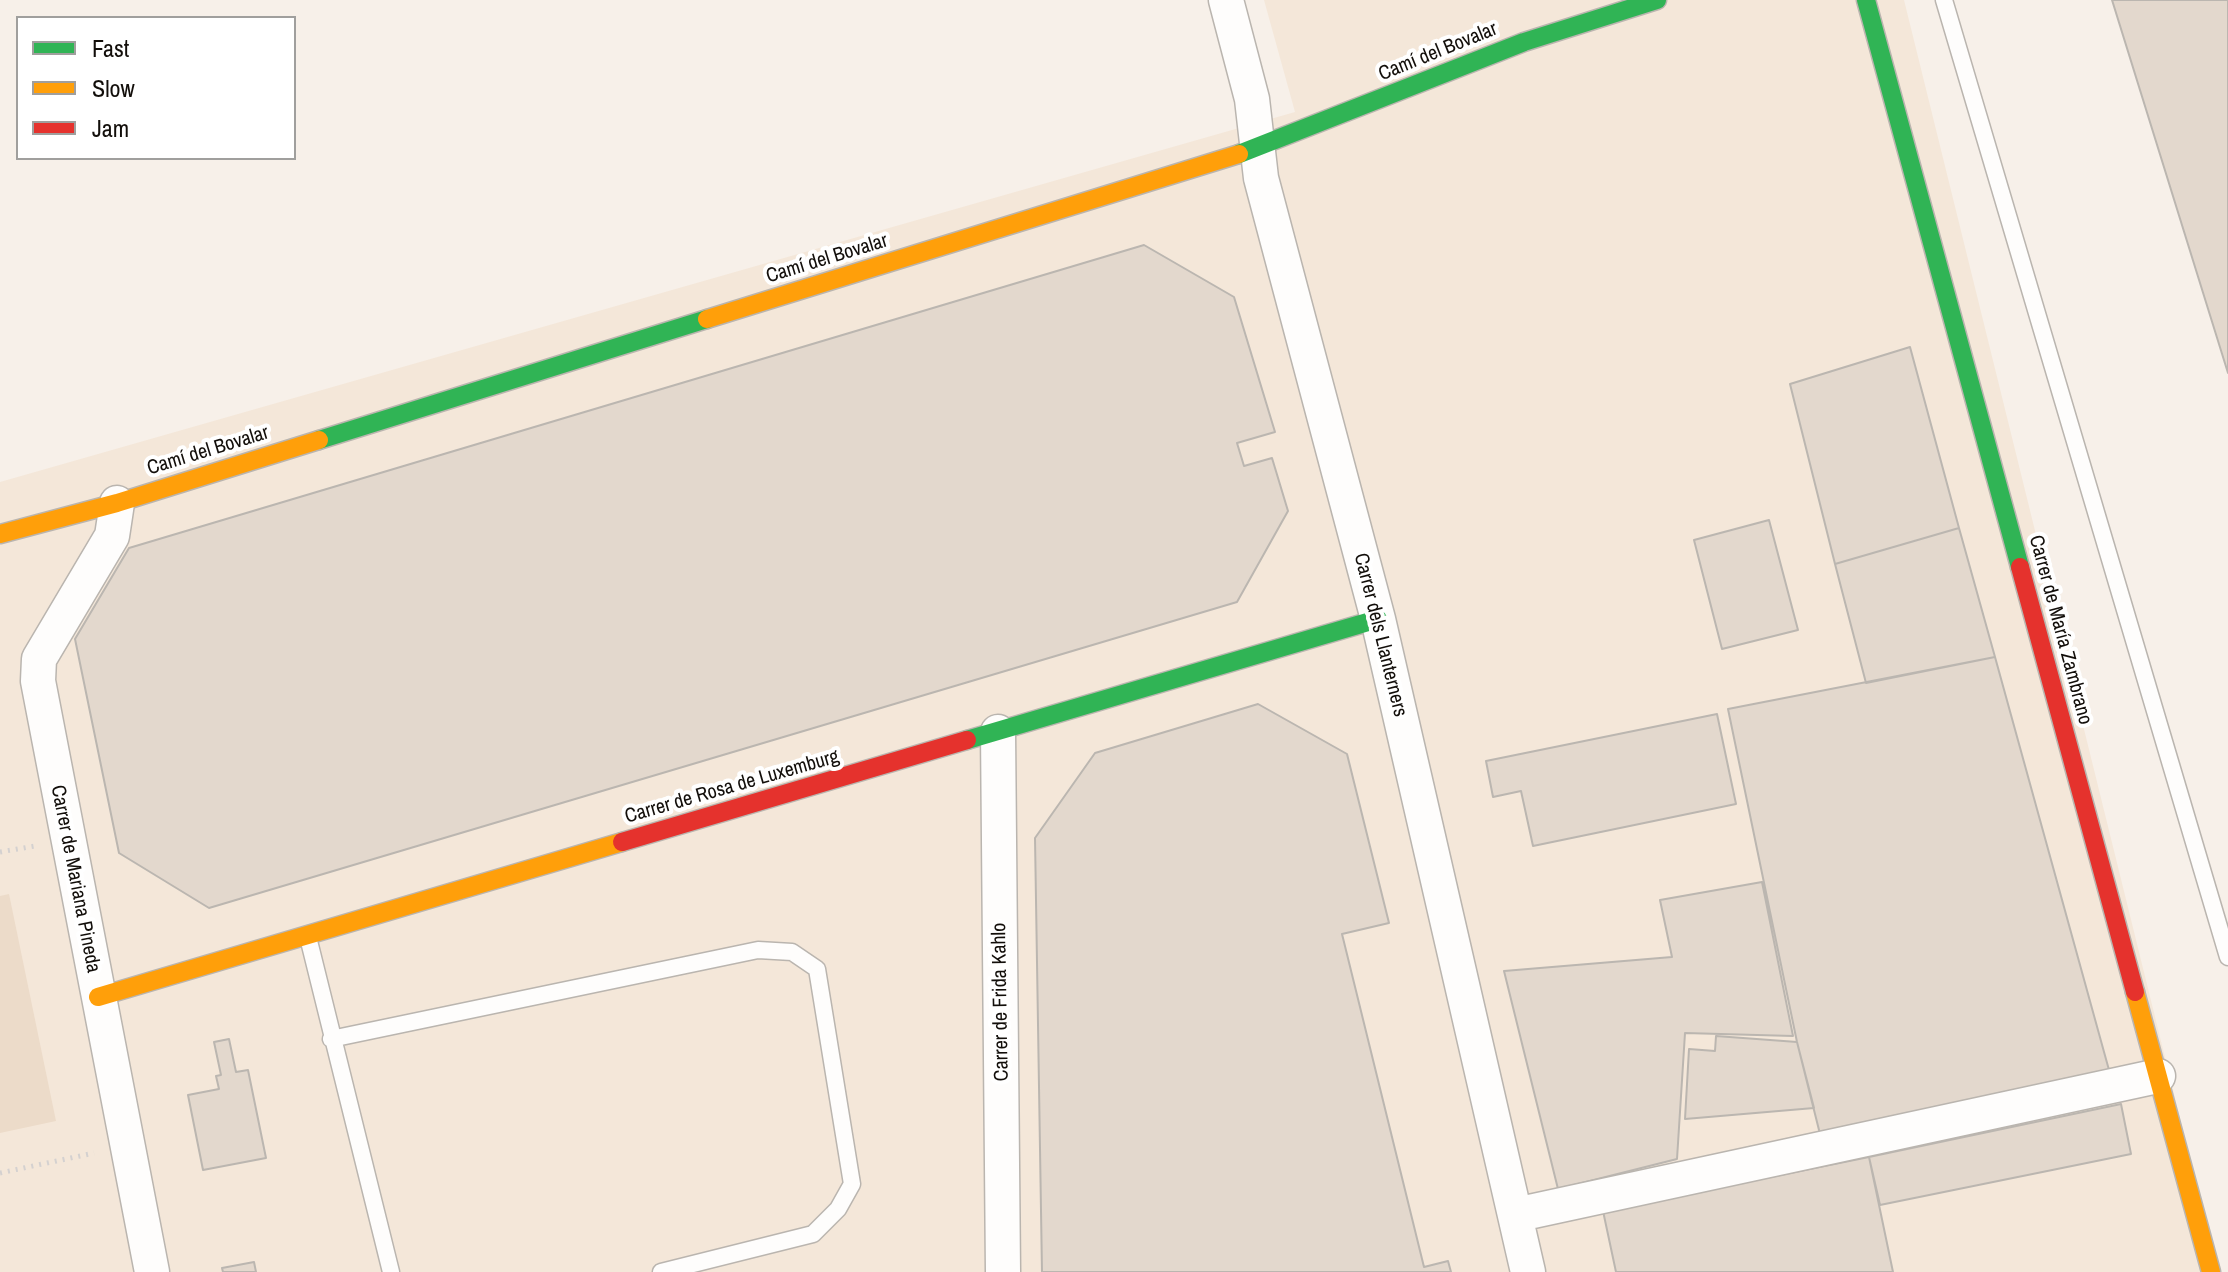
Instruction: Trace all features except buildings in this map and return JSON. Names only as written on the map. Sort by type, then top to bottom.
[{"type":"street","name":"Carrer dels Llanterners","points":[[1226,0],[1252,99],[1260,147],[1261,178],[1378,619],[1528,1272]]},
{"type":"street","name":"Camí del Bovalar","points":[[0,534],[117,503],[1260,147],[1524,42],[1657,0]]},
{"type":"street","name":"Carrer de María Zambrano","points":[[1866,0],[2211,1272]]},
{"type":"street","name":"Carrer de Mariana Pineda","points":[[117,503],[112,536],[39,659],[38,681],[152,1272]]},
{"type":"street","name":"Carrer de Rosa de Luxemburg","points":[[98,997],[1378,619]]},
{"type":"street","name":"Carrer de Frida Kahlo","points":[[998,732],[1003,1272]]},
{"type":"street","points":[[1515,1215],[2158,1076]]},
{"type":"lane","points":[[1944,0],[2228,957]]},
{"type":"lane","points":[[307,936],[391,1272]]},
{"type":"lane","points":[[331,1039],[758,950],[792,952],[817,969],[852,1184],[838,1209],[813,1234],[661,1272]]},
{"type":"path","points":[[0,1173],[126,1147]]},
{"type":"shaded area","points":[[1264,0],[1904,0],[2218,1272],[0,1272],[0,482],[1295,112]]},
{"type":"shaded area","points":[[9,894],[56,1121],[0,1133],[0,896]]},
{"type":"traffic: fast","points":[[1239,154],[1524,42],[1657,0]]},
{"type":"traffic: fast","points":[[1866,0],[2020,567]]},
{"type":"traffic: fast","points":[[319,440],[707,319]]},
{"type":"traffic: fast","points":[[967,740],[1378,619]]},
{"type":"traffic: slow","points":[[707,319],[1239,154]]},
{"type":"traffic: slow","points":[[0,534],[117,503],[319,440]]},
{"type":"traffic: slow","points":[[98,997],[622,842]]},
{"type":"traffic: slow","points":[[2135,992],[2211,1272]]},
{"type":"traffic: jam","points":[[2020,567],[2135,992]]},
{"type":"traffic: jam","points":[[622,842],[967,740]]}]
